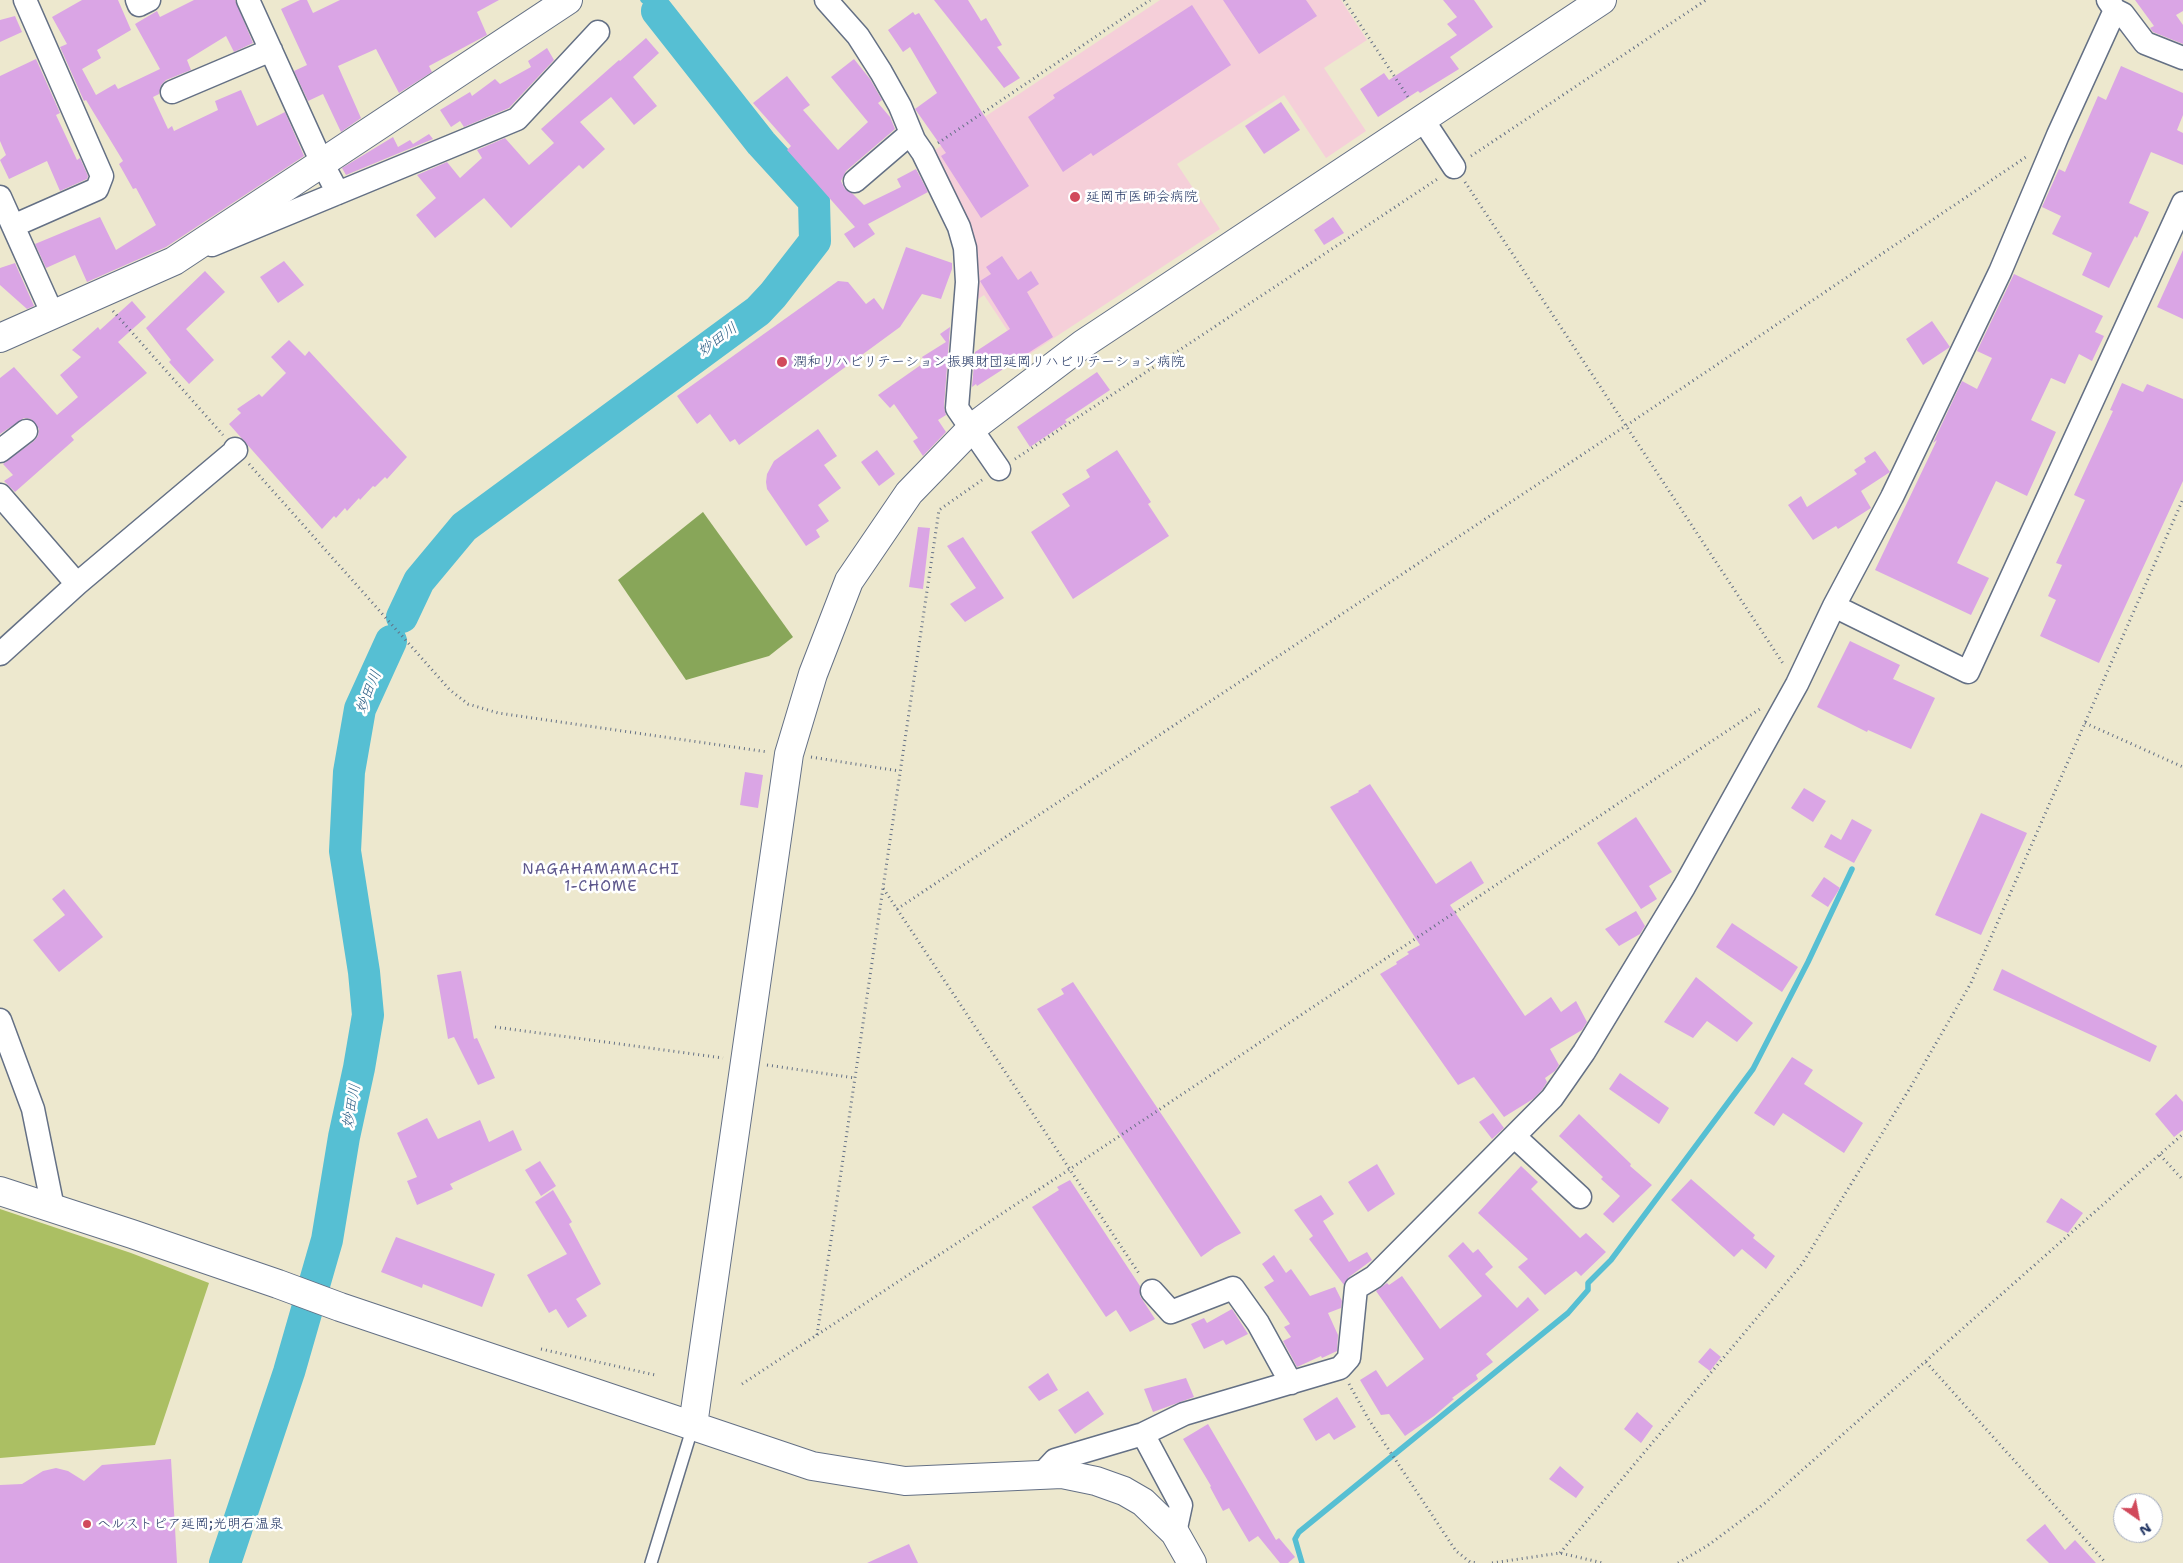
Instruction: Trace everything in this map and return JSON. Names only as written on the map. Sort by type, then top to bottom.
[{"type":"street","points":[[13,226],[97,189],[102,176],[25,0]]},
{"type":"street","points":[[137,0],[139,5],[149,0]]},
{"type":"street","points":[[174,261],[568,0]]},
{"type":"street","points":[[826,0],[858,36],[881,72],[900,106],[911,133],[923,153],[959,227],[965,248],[967,282],[957,408],[999,469]]},
{"type":"street","points":[[693,1425],[789,754],[813,674],[849,581],[909,493],[972,428],[1083,344],[1602,0]]},
{"type":"street","points":[[251,1],[322,163],[338,193]]},
{"type":"street","points":[[1042,1474],[1055,1460],[1142,1434],[1184,1414],[1340,1368],[1349,1358],[1356,1288],[1374,1277],[1552,1098],[1584,1052],[1684,887],[1797,684],[1834,606],[1892,497],[2000,272],[2112,5],[2124,14],[2145,44],[2183,58]]},
{"type":"street","points":[[0,338],[100,296],[174,261],[517,119],[598,32]]},
{"type":"street","points":[[172,92],[271,50]]},
{"type":"street","points":[[1423,120],[1454,167]]},
{"type":"street","points":[[855,181],[911,133]]},
{"type":"street","points":[[0,197],[53,316]]},
{"type":"street","points":[[1834,606],[1968,672],[2183,203]]},
{"type":"street","points":[[0,451],[26,431]]},
{"type":"street","points":[[0,654],[78,584],[236,449]]},
{"type":"street","points":[[0,495],[78,584]]},
{"type":"street","points":[[0,1020],[34,1109],[53,1208]]},
{"type":"street","points":[[1515,1137],[1580,1197]]},
{"type":"street","points":[[0,1191],[812,1466],[905,1481],[1042,1474],[1062,1474],[1096,1481],[1124,1491],[1143,1502],[1175,1533],[1192,1563]]},
{"type":"street","points":[[1152,1291],[1171,1312],[1233,1288],[1258,1323],[1291,1383]]},
{"type":"street","points":[[1142,1434],[1181,1505],[1175,1533]]},
{"type":"lane","points":[[651,1563],[693,1425]]},
{"type":"path","points":[[923,153],[1150,0]]},
{"type":"path","points":[[1344,0],[1423,120]]},
{"type":"path","points":[[817,1336],[939,510],[1706,0]]},
{"type":"path","points":[[897,909],[1627,425],[2058,135]]},
{"type":"path","points":[[1454,167],[1627,425],[1797,684]]},
{"type":"path","points":[[100,296],[450,690],[468,704],[498,713],[899,771]]},
{"type":"path","points":[[1560,1553],[1802,1264],[1972,983],[2183,499]]},
{"type":"path","points":[[742,1384],[1070,1169],[1764,706]]},
{"type":"path","points":[[2085,723],[2183,767]]},
{"type":"path","points":[[884,888],[1152,1291]]},
{"type":"path","points":[[495,1027],[855,1078]]},
{"type":"path","points":[[1678,1563],[1738,1525],[1926,1362],[2183,1134]]},
{"type":"path","points":[[2160,1154],[2183,1180]]},
{"type":"path","points":[[534,1348],[655,1375]]},
{"type":"path","points":[[1926,1362],[2106,1563]]},
{"type":"path","points":[[1340,1368],[1369,1420],[1456,1551],[1470,1562],[1478,1563]]},
{"type":"path","points":[[1492,1563],[1560,1553],[1603,1563]]},
{"type":"shaded area","name":"延岡市医師会病院","points":[[1160,0],[1341,0],[1367,40],[1324,68],[1366,131],[1326,158],[1284,95],[1177,164],[1220,229],[1025,357],[984,295],[974,302],[932,152]]},
{"type":"green space","points":[[703,512],[793,637],[769,656],[686,680],[618,580]]},
{"type":"green space","points":[[0,1209],[131,1253],[209,1283],[155,1445],[0,1458]]},
{"type":"building","points":[[82,0],[118,0],[131,30],[97,50],[101,58],[82,69],[96,95],[115,84],[118,89],[160,69],[135,24],[157,11],[160,17],[194,0],[235,0],[253,43],[234,52],[226,36],[187,60],[191,70],[166,80],[161,85],[159,94],[153,97],[168,129],[172,126],[174,131],[218,110],[215,101],[241,90],[257,126],[285,112],[304,156],[166,247],[87,282],[75,255],[46,268],[35,244],[100,217],[116,250],[156,225],[136,188],[133,189],[119,164],[123,161],[86,100],[84,101],[60,47],[67,44],[52,17]]},
{"type":"building","points":[[300,0],[307,0],[313,13],[340,0],[499,0],[477,12],[487,35],[429,66],[432,72],[399,93],[376,49],[338,66],[361,118],[341,132],[323,94],[308,101],[294,71],[307,65],[281,9]]},
{"type":"building","points":[[934,0],[968,0],[981,21],[986,18],[1002,45],[997,47],[1020,78],[1004,88]]},
{"type":"building","points":[[1223,0],[1306,0],[1317,16],[1259,54]]},
{"type":"building","points":[[1443,0],[1474,0],[1493,27],[1450,57],[1459,69],[1420,93],[1418,91],[1378,117],[1360,89],[1384,73],[1389,80],[1457,35],[1447,24],[1457,17]]},
{"type":"building","points":[[2135,0],[2183,0],[2183,11],[2176,15],[2183,25],[2183,44],[2153,32],[2150,28],[2154,26]]},
{"type":"building","points":[[1192,5],[1231,65],[1093,156],[1091,153],[1063,172],[1028,117],[1055,98],[1053,95]]},
{"type":"building","points":[[913,12],[915,15],[919,13],[1029,186],[981,218],[941,156],[946,153],[915,109],[937,93],[910,47],[903,52],[888,30]]},
{"type":"building","points":[[15,16],[22,32],[0,42],[0,20]]},
{"type":"building","points":[[646,38],[659,53],[633,77],[657,106],[634,125],[611,97],[580,122],[605,149],[583,169],[579,165],[511,228],[484,198],[435,238],[416,215],[436,198],[417,175],[447,162],[460,178],[482,158],[477,150],[505,138],[529,165],[554,143],[541,129]]},
{"type":"building","points":[[547,48],[554,60],[509,108],[464,127],[460,121],[451,127],[440,110],[470,92],[472,96],[495,79],[500,84],[531,67],[528,61]]},
{"type":"building","points":[[36,59],[60,113],[56,115],[77,160],[80,158],[88,176],[87,179],[60,191],[47,161],[9,179],[0,160],[6,155],[0,141],[0,76]]},
{"type":"building","points":[[854,59],[870,79],[882,100],[878,103],[890,117],[895,129],[846,171],[841,181],[845,189],[864,205],[901,187],[897,179],[916,169],[928,192],[868,224],[875,234],[854,248],[844,234],[855,227],[787,150],[791,146],[753,103],[787,76],[810,105],[803,110],[838,150],[868,122],[831,77]]},
{"type":"building","points":[[2121,66],[2183,93],[2183,115],[2177,130],[2183,133],[2183,165],[2151,152],[2129,203],[2149,212],[2109,288],[2082,275],[2092,253],[2052,234],[2061,216],[2042,207],[2059,169],[2065,172],[2098,96],[2106,100]]},
{"type":"building","points":[[1281,102],[1300,130],[1264,154],[1245,126]]},
{"type":"building","points":[[429,134],[433,139],[346,175],[342,168],[393,137],[398,147],[410,140],[413,144]]},
{"type":"building","points":[[1333,217],[1344,233],[1324,245],[1314,230]]},
{"type":"building","points":[[906,247],[952,263],[952,269],[941,299],[922,294],[900,327],[739,445],[735,439],[730,442],[710,414],[697,424],[677,396],[838,281],[848,282],[866,304],[874,298],[883,310]]},
{"type":"building","points":[[2183,250],[2183,319],[2157,307]]},
{"type":"building","points":[[1002,256],[1018,280],[1031,271],[1039,284],[1027,292],[1053,337],[977,386],[976,384],[972,387],[975,352],[1010,329],[980,281],[991,274],[986,267]]},
{"type":"building","points":[[284,261],[304,285],[278,303],[260,277]]},
{"type":"building","points":[[15,263],[34,306],[27,309],[0,285],[0,268]]},
{"type":"building","points":[[205,271],[225,292],[186,329],[214,360],[189,384],[169,362],[171,360],[146,328]]},
{"type":"building","points":[[2014,274],[2103,316],[2095,332],[2104,336],[2092,361],[2079,354],[2065,384],[2051,378],[2031,420],[2056,432],[2027,496],[1996,481],[1957,563],[1989,578],[1971,615],[1875,570],[1937,440],[1933,443],[1962,381],[1977,389],[1992,358],[1977,351]]},
{"type":"building","points":[[132,301],[146,317],[118,342],[147,373],[71,436],[74,440],[15,492],[4,481],[13,475],[3,464],[34,441],[38,436],[39,429],[31,419],[24,418],[0,434],[0,378],[14,367],[57,415],[78,397],[60,375],[81,357],[72,350],[98,327],[100,330]]},
{"type":"building","points":[[1932,321],[1950,347],[1923,365],[1906,339]]},
{"type":"building","points":[[950,327],[944,407],[946,415],[938,420],[946,432],[923,456],[913,441],[918,438],[894,404],[890,408],[878,395],[925,362],[922,357],[946,342],[940,334]]},
{"type":"building","points":[[289,340],[305,356],[309,351],[407,457],[387,479],[385,477],[375,487],[373,486],[347,511],[345,508],[336,518],[334,516],[322,529],[229,424],[241,413],[237,409],[259,394],[262,397],[286,373],[271,357]]},
{"type":"building","points":[[1097,372],[1110,390],[1065,420],[1067,422],[1030,447],[1017,427]]},
{"type":"building","points":[[2122,383],[2143,392],[2147,384],[2183,399],[2183,481],[2099,663],[2040,636],[2056,600],[2048,596],[2062,565],[2056,563],[2085,500],[2074,495],[2113,411],[2110,410]]},
{"type":"building","points":[[818,429],[837,456],[824,465],[841,488],[818,505],[829,521],[816,530],[820,537],[806,546],[767,489],[766,482],[767,474],[774,461]]},
{"type":"building","points":[[877,450],[895,474],[879,486],[861,462]]},
{"type":"building","points":[[1117,450],[1151,502],[1148,504],[1169,536],[1073,599],[1031,532],[1070,506],[1062,494],[1090,477],[1086,470]]},
{"type":"building","points":[[1875,451],[1890,472],[1861,491],[1871,508],[1838,529],[1836,526],[1813,540],[1788,505],[1801,496],[1807,507],[1857,474],[1854,470],[1866,462],[1864,458]]},
{"type":"building","points":[[918,527],[930,528],[923,589],[909,587]]},
{"type":"building","points":[[963,537],[1004,598],[965,622],[950,604],[976,588],[947,546]]},
{"type":"building","points":[[1850,641],[1900,665],[1893,679],[1935,698],[1911,749],[1868,730],[1867,732],[1817,707]]},
{"type":"building","points":[[745,772],[763,775],[758,808],[740,805]]},
{"type":"building","points":[[1370,784],[1436,884],[1471,861],[1484,883],[1450,905],[1525,1016],[1551,997],[1561,1012],[1576,1001],[1587,1022],[1582,1030],[1550,1049],[1559,1065],[1555,1071],[1545,1078],[1547,1082],[1542,1090],[1533,1099],[1504,1117],[1474,1077],[1458,1085],[1380,974],[1397,964],[1396,962],[1409,954],[1407,952],[1420,945],[1330,807]]},
{"type":"building","points":[[1804,788],[1826,801],[1813,822],[1791,808]]},
{"type":"building","points":[[1981,813],[2027,833],[1981,935],[1935,915]]},
{"type":"building","points":[[1636,817],[1672,872],[1649,886],[1657,899],[1641,909],[1597,843]]},
{"type":"building","points":[[1852,819],[1872,830],[1854,863],[1824,847],[1831,834],[1841,840]]},
{"type":"building","points":[[1824,877],[1840,888],[1828,907],[1811,896]]},
{"type":"building","points":[[64,889],[103,937],[59,972],[33,940],[65,915],[52,899]]},
{"type":"building","points":[[1636,911],[1645,926],[1640,934],[1619,946],[1605,929]]},
{"type":"building","points":[[1732,923],[1798,967],[1782,992],[1716,947]]},
{"type":"building","points":[[2002,969],[2157,1046],[2150,1062],[1993,990]]},
{"type":"building","points":[[461,971],[474,1039],[477,1038],[495,1078],[478,1085],[454,1037],[448,1039],[437,975]]},
{"type":"building","points":[[1696,977],[1753,1023],[1737,1042],[1707,1021],[1693,1038],[1664,1022]]},
{"type":"building","points":[[1073,982],[1241,1233],[1201,1257],[1037,1009],[1064,994],[1061,989]]},
{"type":"building","points":[[1792,1057],[1813,1070],[1804,1084],[1863,1123],[1844,1153],[1783,1113],[1774,1126],[1754,1113]]},
{"type":"building","points":[[1620,1073],[1669,1108],[1659,1124],[1609,1089]]},
{"type":"building","points":[[2176,1094],[2183,1102],[2183,1130],[2174,1137],[2155,1114]]},
{"type":"building","points":[[1493,1113],[1504,1128],[1492,1139],[1479,1122]]},
{"type":"building","points":[[1579,1114],[1631,1164],[1630,1166],[1652,1185],[1613,1223],[1603,1214],[1620,1196],[1601,1179],[1603,1177],[1559,1136]]},
{"type":"building","points":[[427,1118],[438,1139],[480,1120],[489,1142],[513,1130],[522,1150],[450,1184],[453,1189],[417,1205],[407,1181],[417,1177],[397,1133]]},
{"type":"building","points":[[540,1161],[556,1186],[541,1196],[525,1170]]},
{"type":"building","points":[[1377,1164],[1395,1194],[1368,1212],[1348,1182]]},
{"type":"building","points":[[1521,1166],[1538,1182],[1531,1189],[1580,1238],[1586,1233],[1606,1252],[1581,1276],[1576,1271],[1545,1295],[1518,1267],[1528,1259],[1478,1213]]},
{"type":"building","points":[[1691,1179],[1755,1235],[1753,1238],[1775,1256],[1766,1269],[1742,1249],[1734,1257],[1671,1200]]},
{"type":"building","points":[[1070,1180],[1140,1286],[1140,1296],[1155,1319],[1130,1332],[1116,1310],[1106,1317],[1032,1207],[1059,1190],[1057,1187]]},
{"type":"building","points":[[553,1190],[572,1222],[569,1224],[601,1284],[576,1299],[587,1316],[568,1328],[556,1309],[549,1313],[527,1275],[567,1254],[535,1202]]},
{"type":"building","points":[[1321,1195],[1334,1214],[1323,1221],[1349,1262],[1367,1252],[1372,1260],[1349,1277],[1344,1285],[1309,1239],[1313,1236],[1294,1210]]},
{"type":"building","points":[[2061,1198],[2083,1213],[2068,1233],[2046,1222]]},
{"type":"building","points":[[396,1237],[495,1274],[482,1307],[423,1284],[422,1288],[381,1272]]},
{"type":"building","points":[[1463,1242],[1473,1253],[1478,1249],[1493,1267],[1485,1274],[1517,1308],[1528,1297],[1539,1310],[1486,1354],[1493,1362],[1476,1375],[1478,1379],[1452,1398],[1454,1399],[1434,1416],[1405,1436],[1389,1414],[1381,1415],[1360,1380],[1376,1370],[1387,1387],[1424,1359],[1376,1291],[1402,1276],[1440,1329],[1482,1296],[1448,1256]]},
{"type":"building","points":[[1274,1255],[1286,1273],[1291,1269],[1310,1296],[1335,1287],[1342,1301],[1341,1308],[1328,1313],[1338,1335],[1337,1351],[1297,1367],[1283,1341],[1291,1337],[1284,1327],[1290,1324],[1264,1287],[1274,1281],[1262,1264]]},
{"type":"building","points":[[1232,1309],[1248,1334],[1226,1345],[1223,1340],[1204,1349],[1191,1324],[1204,1318],[1207,1323]]},
{"type":"building","points":[[1710,1348],[1721,1357],[1710,1371],[1698,1362]]},
{"type":"building","points":[[1048,1373],[1058,1390],[1039,1401],[1028,1387]]},
{"type":"building","points":[[1186,1378],[1194,1397],[1153,1412],[1144,1389]]},
{"type":"building","points":[[1088,1391],[1104,1414],[1075,1434],[1058,1410]]},
{"type":"building","points":[[1337,1397],[1356,1427],[1334,1440],[1329,1433],[1316,1441],[1303,1419]]},
{"type":"building","points":[[1637,1412],[1653,1426],[1641,1443],[1624,1429]]},
{"type":"building","points":[[1208,1424],[1276,1540],[1279,1538],[1295,1557],[1288,1563],[1280,1563],[1258,1536],[1249,1542],[1229,1508],[1223,1511],[1211,1486],[1183,1439]]},
{"type":"building","name":"ヘルストピア延岡;光明石温泉","points":[[171,1459],[177,1563],[0,1563],[0,1485],[22,1484],[43,1471],[56,1468],[68,1471],[84,1481],[102,1465]]},
{"type":"building","points":[[1560,1466],[1584,1487],[1576,1498],[1549,1479]]},
{"type":"building","points":[[2045,1524],[2065,1550],[2075,1540],[2096,1563],[2049,1563],[2026,1540]]},
{"type":"building","points":[[909,1544],[918,1563],[867,1563]]},
{"type":"waterway","points":[[643,0],[657,11]]},
{"type":"waterway","name":"妙田川","points":[[402,617],[419,581],[464,527],[758,311],[773,295],[815,241],[814,201],[761,143],[657,11]]},
{"type":"waterway","name":"妙田川","points":[[225,1563],[289,1372],[327,1240],[344,1137],[359,1068],[368,1015],[364,972],[345,851],[349,772],[360,709],[391,641]]},
{"type":"waterway","points":[[1302,1563],[1295,1539],[1299,1532],[1568,1313],[1588,1290],[1588,1283],[1611,1260],[1753,1069],[1808,962],[1852,869]]},
{"type":"place","name":"延岡市医師会病院","points":[[1075,197]]},
{"type":"place","name":"潤和リハビリテーション振興財団延岡リハビリテーション病院","points":[[782,362]]},
{"type":"place","name":"ヘルストピア延岡;光明石温泉","points":[[87,1524]]},
{"type":"district","name":"NAGAHAMAMACHI 1-CHOME","points":[[601,878]]}]
